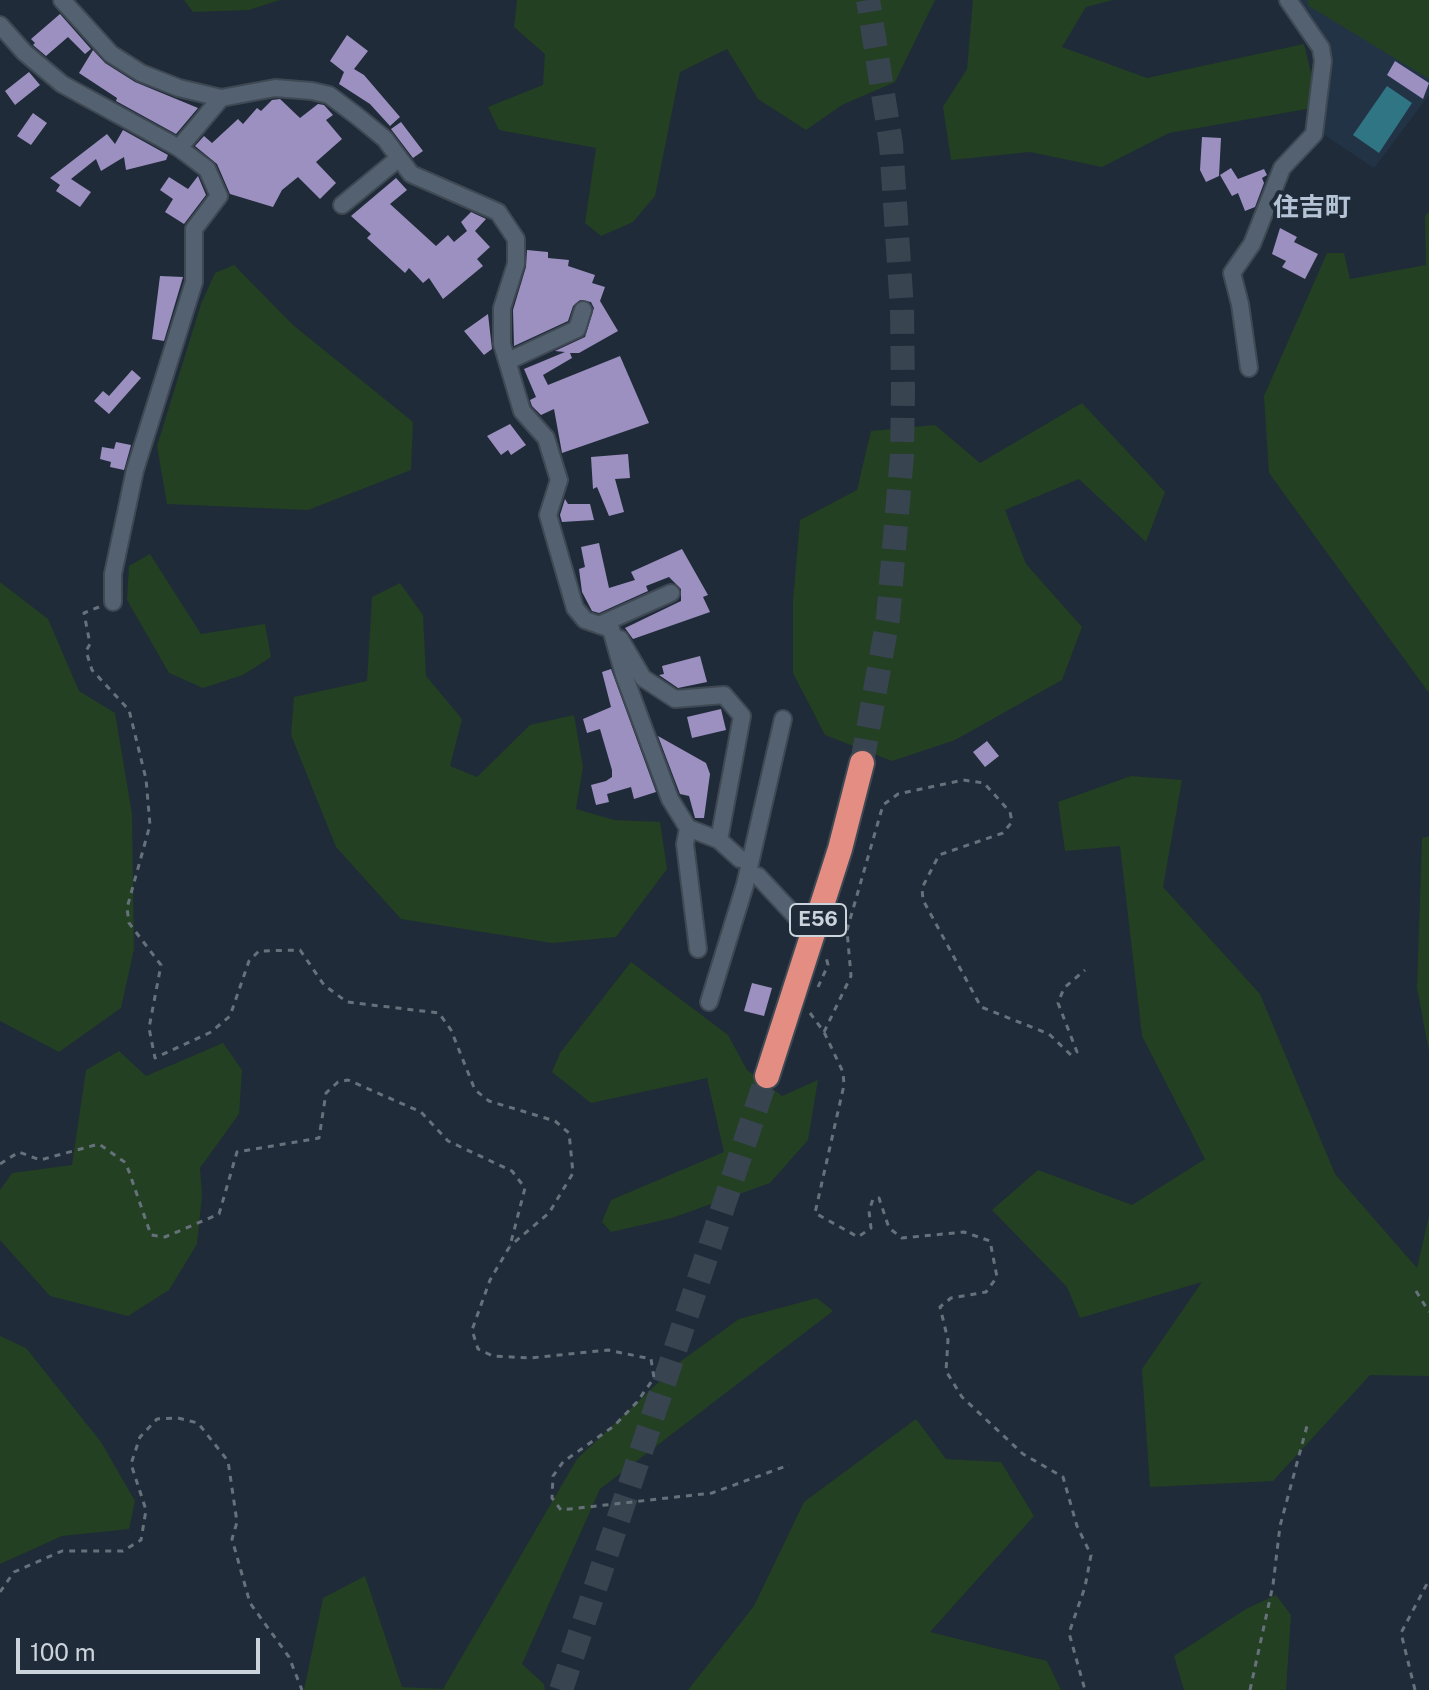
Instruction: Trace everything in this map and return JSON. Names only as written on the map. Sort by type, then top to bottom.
[{"type":"highway","name":"E56","points":[[767,1076],[840,849],[862,763]]},
{"type":"street","points":[[62,0],[111,54],[141,73],[179,88],[221,98],[275,88],[329,95],[385,139],[411,174],[498,212],[516,239],[516,264],[502,308],[502,344],[522,411],[546,438],[559,480],[548,515],[575,608],[585,620],[605,627],[643,678],[664,692],[675,699],[724,695],[742,716],[719,840]]},
{"type":"street","points":[[1249,368],[1240,304],[1232,273],[1252,244],[1282,168],[1314,134],[1323,61],[1321,48],[1288,0]]},
{"type":"street","points":[[0,25],[24,52],[62,84],[179,148],[207,169],[219,196],[194,229],[194,282],[135,470],[113,574],[113,602]]},
{"type":"street","points":[[179,148],[221,98]]},
{"type":"street","points":[[342,205],[399,158]]},
{"type":"street","points":[[508,361],[577,329],[583,310]]},
{"type":"street","points":[[605,627],[671,593]]},
{"type":"street","points":[[605,627],[670,799],[688,828],[719,840],[740,859]]},
{"type":"street","points":[[709,1002],[745,885],[783,719]]},
{"type":"street","points":[[688,828],[685,844],[698,949]]},
{"type":"street","points":[[758,876],[799,920]]},
{"type":"path","points":[[113,602],[84,613],[90,644],[86,651],[92,670],[129,710],[146,779],[150,825],[127,908],[129,923],[161,965],[149,1028],[155,1058],[211,1032],[230,1016],[249,961],[259,951],[300,950],[324,985],[347,1002],[439,1013],[451,1030],[475,1090],[489,1101],[555,1121],[569,1133],[573,1173],[549,1213],[510,1246]]},
{"type":"path","points":[[824,1032],[851,976],[847,930],[883,805],[898,794],[963,780],[984,783],[1010,812],[1012,822],[1003,833],[939,855],[922,888],[923,900],[981,1007],[1049,1034],[1071,1055],[1077,1052],[1058,1003],[1064,988],[1085,970]]},
{"type":"path","points":[[818,988],[828,965],[826,953]]},
{"type":"path","points":[[809,1011],[824,1032],[843,1072],[844,1085],[815,1213],[858,1237],[871,1228],[869,1211],[873,1199],[879,1198],[889,1228],[902,1238],[964,1232],[990,1241],[997,1277],[986,1292],[951,1298],[940,1307],[948,1340],[946,1371],[962,1397],[1023,1454],[1063,1477],[1077,1526],[1091,1555],[1085,1587],[1069,1633],[1085,1690]]},
{"type":"path","points":[[0,1164],[19,1152],[40,1160],[99,1144],[126,1163],[151,1235],[165,1237],[219,1214],[237,1152],[319,1138],[326,1093],[338,1082],[348,1080],[421,1112],[448,1141],[512,1171],[525,1188],[510,1246],[481,1301],[472,1330],[478,1349],[493,1356],[530,1358],[608,1350],[651,1359],[654,1378],[637,1402],[614,1426],[563,1462],[553,1476],[552,1498],[561,1510],[712,1493],[789,1465]]},
{"type":"path","points":[[1416,1291],[1429,1312]]},
{"type":"path","points":[[0,1592],[14,1572],[62,1551],[123,1551],[141,1540],[146,1510],[131,1464],[140,1437],[157,1419],[178,1418],[198,1423],[228,1461],[237,1522],[232,1539],[250,1603],[289,1657],[302,1690]]},
{"type":"path","points":[[1250,1690],[1273,1585],[1280,1526],[1307,1426]]},
{"type":"path","points":[[1415,1690],[1401,1633],[1429,1580]]},
{"type":"shaded area","points":[[1296,0],[1429,0],[1429,95],[1374,168],[1323,134],[1328,50]]},
{"type":"shaded area","points":[[1387,86],[1412,103],[1379,153],[1353,135]]},
{"type":"green space","points":[[184,0],[280,0],[249,10],[193,12]]},
{"type":"green space","points":[[517,0],[935,0],[895,82],[842,105],[806,130],[758,99],[727,49],[680,72],[655,196],[633,222],[601,236],[585,223],[596,148],[499,130],[488,107],[543,85],[545,54],[514,27]]},
{"type":"green space","points":[[973,0],[1113,0],[1086,7],[1062,47],[1147,78],[1304,44],[1313,81],[1307,109],[1169,133],[1102,167],[1030,152],[951,160],[943,107],[967,69]]},
{"type":"green space","points":[[1307,0],[1429,0],[1429,79],[1309,6]]},
{"type":"green space","points":[[1429,211],[1429,693],[1269,473],[1264,396],[1327,253],[1344,253],[1350,279],[1426,265],[1425,216]]},
{"type":"green space","points":[[234,265],[293,325],[413,422],[411,470],[308,510],[167,504],[157,446],[201,304],[215,273]]},
{"type":"green space","points":[[1082,403],[1165,492],[1146,542],[1079,479],[1005,510],[1026,564],[1082,627],[1062,680],[955,740],[892,761],[825,735],[793,673],[793,601],[800,520],[857,490],[871,431],[935,425],[980,463]]},
{"type":"green space","points":[[150,554],[201,634],[265,624],[271,657],[243,675],[203,688],[169,673],[127,600],[129,566]]},
{"type":"green space","points":[[0,582],[48,619],[79,691],[115,713],[132,814],[134,949],[121,1008],[59,1052],[0,1021]]},
{"type":"green space","points":[[400,583],[423,615],[426,676],[462,719],[450,766],[477,777],[530,725],[574,715],[583,767],[576,809],[614,820],[660,822],[667,869],[616,937],[552,943],[401,919],[336,847],[291,735],[294,697],[367,681],[372,597]]},
{"type":"green space","points":[[1131,776],[1182,780],[1163,887],[1260,994],[1335,1174],[1417,1268],[1429,1216],[1429,1376],[1370,1375],[1273,1481],[1150,1487],[1142,1369],[1202,1282],[1080,1318],[1067,1287],[992,1210],[1038,1170],[1132,1205],[1205,1159],[1142,1036],[1120,846],[1065,851],[1058,802]]},
{"type":"green space","points":[[1429,836],[1429,1052],[1417,988],[1422,838]]},
{"type":"green space","points":[[631,962],[728,1035],[747,1070],[782,1096],[818,1080],[808,1140],[770,1183],[672,1218],[611,1232],[602,1222],[611,1200],[724,1152],[707,1078],[591,1103],[552,1072],[560,1053]]},
{"type":"green space","points":[[223,1043],[242,1070],[239,1114],[200,1168],[202,1196],[197,1244],[169,1290],[128,1316],[50,1296],[0,1240],[0,1190],[12,1173],[72,1165],[86,1070],[119,1051],[146,1076]]},
{"type":"green space","points":[[817,1298],[833,1311],[600,1489],[522,1664],[544,1684],[545,1690],[304,1690],[323,1598],[365,1576],[402,1687],[443,1689],[577,1459],[681,1361],[739,1319]]},
{"type":"green space","points":[[0,1336],[26,1348],[101,1442],[135,1501],[129,1529],[62,1536],[0,1564]]},
{"type":"green space","points":[[916,1419],[946,1459],[1001,1462],[1034,1516],[930,1632],[1047,1661],[1061,1690],[688,1690],[754,1606],[804,1502]]},
{"type":"green space","points":[[1276,1595],[1291,1615],[1286,1690],[1184,1690],[1174,1656],[1246,1609]]},
{"type":"building","points":[[60,14],[91,49],[85,54],[68,37],[46,56],[33,45],[35,43],[31,39]]},
{"type":"building","points":[[347,35],[368,51],[354,69],[364,75],[400,117],[390,126],[370,104],[339,84],[344,72],[330,61]]},
{"type":"building","points":[[93,50],[105,63],[135,82],[198,108],[176,134],[116,101],[117,98],[79,73]]},
{"type":"building","points":[[1395,61],[1429,83],[1423,99],[1387,75]]},
{"type":"building","points":[[29,72],[40,85],[15,105],[5,91]]},
{"type":"building","points":[[280,99],[300,118],[318,104],[324,105],[333,115],[326,120],[342,139],[316,162],[336,183],[320,199],[298,177],[282,190],[273,207],[230,194],[217,164],[195,146],[204,136],[212,143],[238,119],[243,124],[257,108],[261,111],[272,100]]},
{"type":"building","points":[[33,113],[47,123],[31,145],[17,136]]},
{"type":"building","points":[[401,122],[423,151],[413,158],[391,129]]},
{"type":"building","points":[[123,130],[168,155],[166,160],[126,170],[124,157],[101,171],[96,159],[71,179],[91,192],[80,207],[56,191],[60,185],[50,178],[107,134],[115,144]]},
{"type":"building","points":[[1202,137],[1221,138],[1219,176],[1206,182],[1200,170]]},
{"type":"building","points":[[1231,168],[1238,179],[1264,169],[1267,175],[1262,178],[1264,183],[1255,207],[1245,211],[1238,193],[1232,196],[1220,175]]},
{"type":"building","points":[[198,176],[206,195],[184,224],[165,212],[173,199],[160,190],[169,177],[188,189]]},
{"type":"building","points":[[396,178],[407,190],[390,204],[436,246],[448,235],[454,242],[467,231],[461,222],[471,212],[486,219],[475,231],[490,247],[477,259],[483,266],[443,299],[429,278],[423,283],[409,268],[405,273],[367,238],[371,234],[351,216]]},
{"type":"building","points":[[1280,228],[1297,237],[1294,242],[1318,254],[1305,279],[1282,267],[1286,261],[1272,254]]},
{"type":"building","points":[[527,250],[548,252],[548,258],[569,260],[568,266],[595,275],[592,283],[605,287],[600,301],[618,331],[579,353],[570,353],[572,358],[543,375],[548,385],[620,356],[649,423],[562,453],[554,409],[541,415],[532,406],[530,400],[536,397],[524,369],[565,352],[555,351],[585,337],[594,308],[591,302],[580,300],[573,306],[568,321],[514,346],[513,310],[526,267]]},
{"type":"building","points":[[160,276],[183,277],[164,341],[152,339]]},
{"type":"building","points":[[488,314],[492,349],[484,355],[464,331]]},
{"type":"building","points":[[132,370],[141,378],[109,414],[94,401],[103,391],[109,396]]},
{"type":"building","points":[[510,424],[526,445],[511,455],[508,450],[501,455],[487,436]]},
{"type":"building","points":[[116,442],[131,445],[124,470],[110,467],[111,462],[100,459],[102,447],[114,449]]},
{"type":"building","points":[[628,454],[630,478],[615,479],[624,512],[609,516],[597,487],[593,489],[591,457]]},
{"type":"building","points":[[565,499],[568,504],[590,504],[594,520],[562,522],[560,515]]},
{"type":"building","points":[[599,543],[609,588],[635,580],[631,572],[682,549],[708,595],[703,597],[710,612],[633,639],[625,628],[681,601],[681,589],[669,577],[646,586],[648,591],[599,613],[592,611],[582,592],[579,569],[585,567],[581,547]]},
{"type":"building","points":[[700,656],[707,682],[678,688],[659,675],[664,674],[662,666]]},
{"type":"building","points":[[611,669],[656,792],[634,799],[631,787],[607,794],[609,802],[596,805],[591,785],[612,777],[612,770],[600,729],[587,733],[583,719],[611,707],[602,672]]},
{"type":"building","points":[[721,709],[726,730],[692,738],[687,717]]},
{"type":"building","points":[[658,736],[706,763],[710,774],[704,818],[695,818],[689,796],[680,794]]},
{"type":"building","points":[[987,741],[999,756],[985,767],[973,752]]},
{"type":"building","points":[[752,983],[772,988],[764,1016],[744,1011]]},
{"type":"tunnel","points":[[862,763],[888,618],[902,455],[903,391],[902,309],[891,144],[868,0]]},
{"type":"tunnel","points":[[561,1690],[767,1076]]},
{"type":"district","name":"住吉町","points":[[1312,208]]}]
